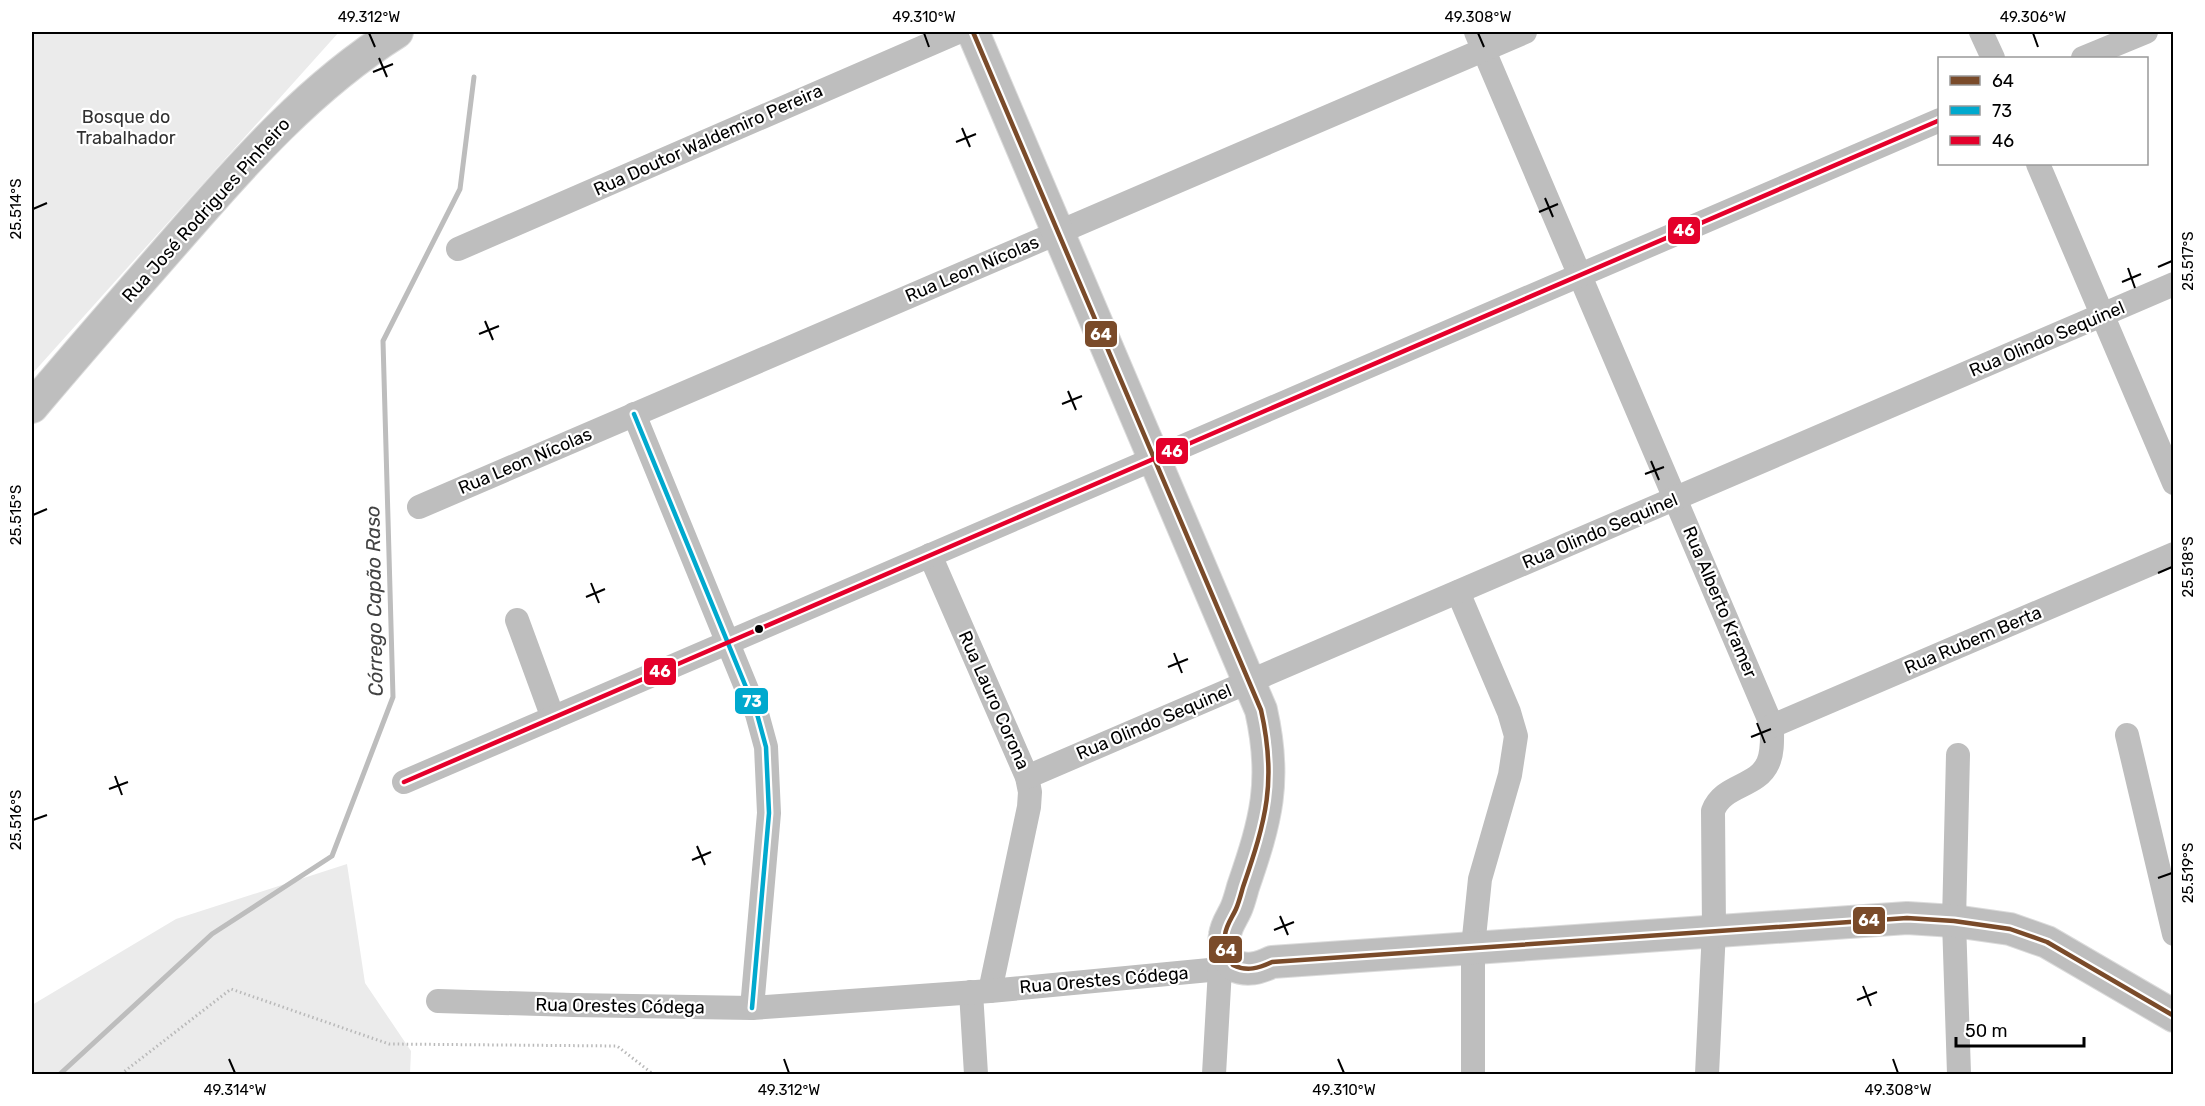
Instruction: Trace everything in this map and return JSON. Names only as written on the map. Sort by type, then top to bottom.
[{"type":"main road","name":"Rua José Rodrigues Pinheiro","points":[[32,406],[205,207],[275,131],[341,70],[397,32]]},
{"type":"main road","points":[[974,32],[1261,710],[1268,740],[1270,768],[1263,827],[1236,909],[1225,933],[1225,965]]},
{"type":"main road","points":[[1236,909],[1238,925],[1251,952],[1272,962]]},
{"type":"main road","name":"Rua Orestes Códega","points":[[1225,965],[1245,969],[1272,962],[1907,918],[1954,921],[2010,929],[2047,942],[2173,1016]]},
{"type":"street","name":"Rua Doutor Waldemiro Pereira","points":[[458,249],[958,32]]},
{"type":"street","name":"Rua Leon Nícolas","points":[[419,507],[1059,232],[1480,40],[1525,32]]},
{"type":"street","points":[[1981,32],[1993,57]]},
{"type":"street","points":[[2085,57],[2146,32]]},
{"type":"street","name":"Rua Alberto Kramer","points":[[1480,40],[1772,726],[1771,750],[1768,763],[1762,773],[1726,793],[1717,801],[1713,811],[1714,930],[1707,1074]]},
{"type":"street","points":[[404,782],[1938,121]]},
{"type":"street","points":[[2037,165],[2174,483]]},
{"type":"street","name":"Rua Olindo Sequinel","points":[[1028,777],[2174,284]]},
{"type":"street","points":[[634,414],[762,728],[768,768],[768,813],[752,1008]]},
{"type":"street","name":"Rua Rubem Berta","points":[[1772,726],[2174,554]]},
{"type":"street","name":"Rua Lauro Corona","points":[[930,555],[1028,777],[1030,792],[1029,807],[981,991],[976,1074]]},
{"type":"street","points":[[1458,592],[1509,712],[1516,736],[1510,775],[1480,879],[1473,947],[1473,1074]]},
{"type":"street","points":[[516,621],[553,718]]},
{"type":"street","points":[[2127,735],[2174,934]]},
{"type":"street","points":[[1958,755],[1954,921],[1959,1074]]},
{"type":"street","points":[[1214,1074],[1225,965]]},
{"type":"street","name":"Rua Orestes Códega","points":[[438,1001],[752,1008],[981,991],[1225,965]]},
{"type":"path","points":[[121,1074],[231,989],[389,1044],[616,1046],[653,1074]]},
{"type":"green space","name":"Bosque do Trabalhador","points":[[32,32],[339,32],[32,374]]},
{"type":"green space","points":[[347,864],[365,983],[411,1051],[410,1074],[32,1074],[32,1005],[176,919]]},
{"type":"waterway","name":"Córrego Capão Raso","points":[[60,1074],[212,934],[332,856],[393,697],[383,341],[460,189],[474,77]]},
{"type":"transit line","name":"64","points":[[973,32],[1261,710],[1268,758],[1267,800],[1258,841],[1237,906],[1226,931],[1224,943],[1233,965],[1253,968],[1272,962],[1907,918],[1954,921],[2010,929],[2047,942],[2174,1016]]},
{"type":"transit line","name":"46","points":[[404,782],[1938,121]]},
{"type":"transit line","name":"73","points":[[634,414],[757,714],[766,747],[769,813],[752,1008]]}]
